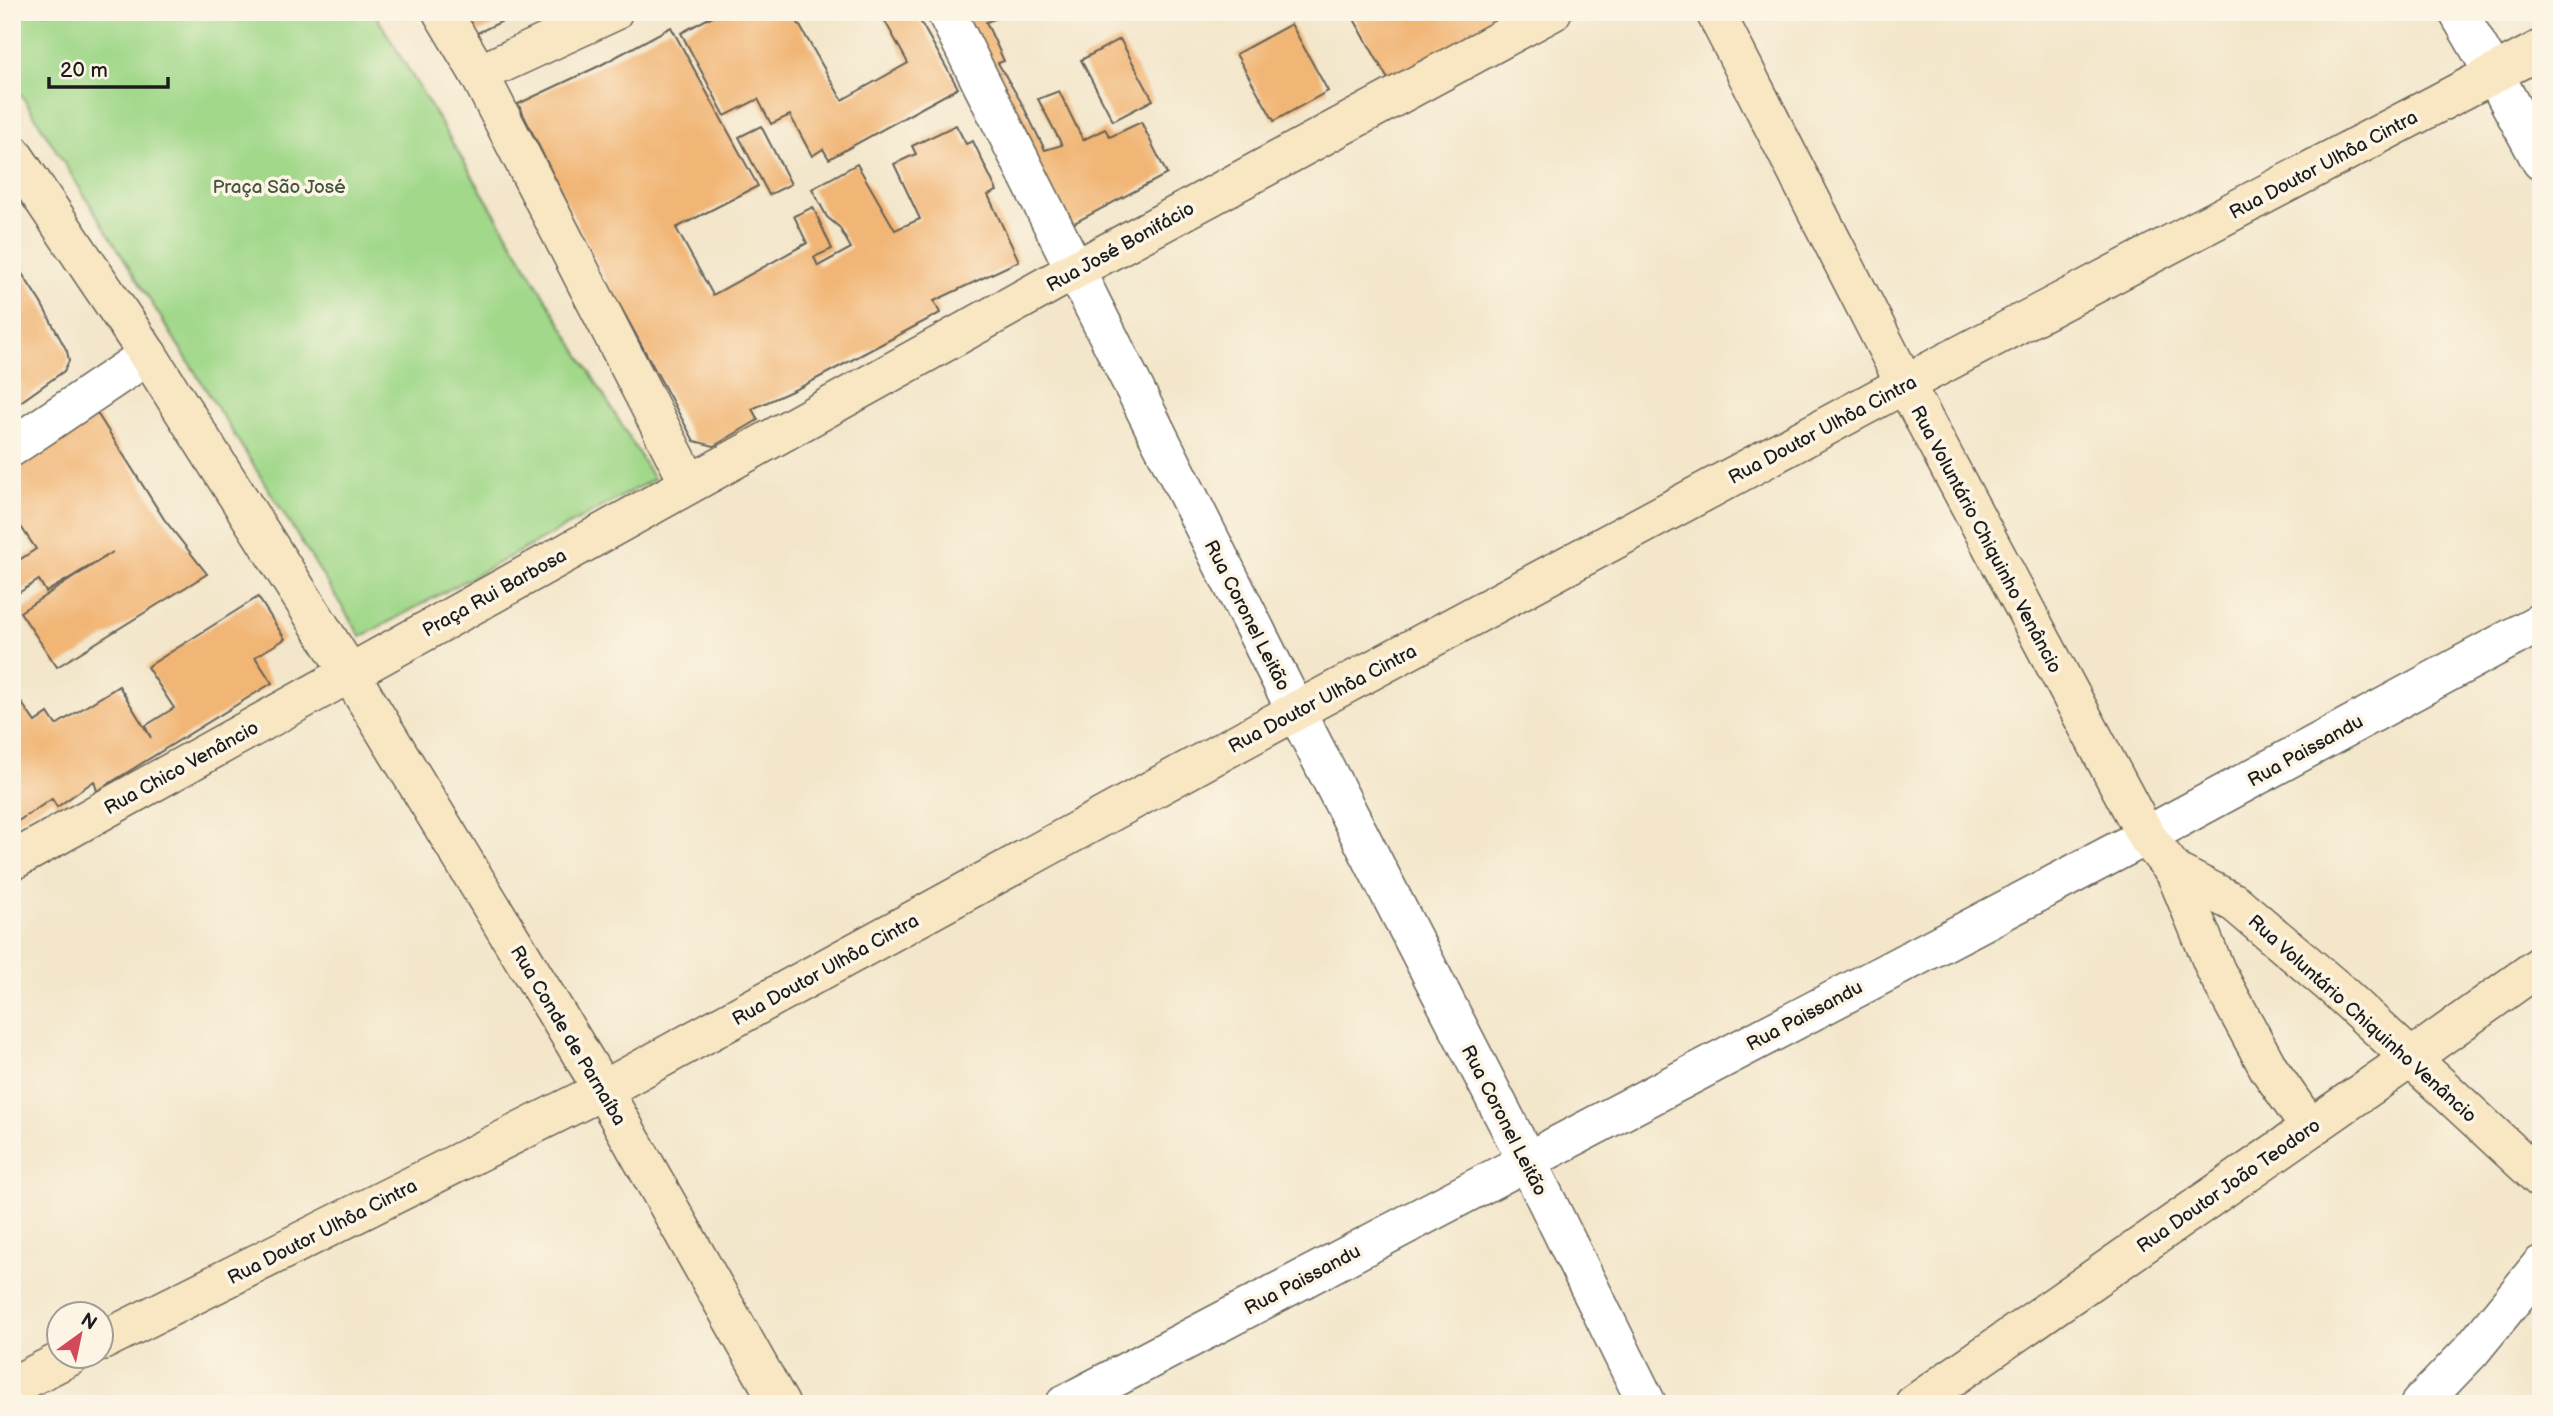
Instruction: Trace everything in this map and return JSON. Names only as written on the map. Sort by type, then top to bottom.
[{"type":"street","points":[[442,12],[479,74],[689,483]]},
{"type":"street","points":[[479,74],[612,12]]},
{"type":"street","name":"Rua Coronel Leitão","points":[[946,12],[1296,711],[1527,1161],[1647,1404]]},
{"type":"street","name":"Rua José Bonifácio","points":[[689,483],[1552,12]]},
{"type":"street","name":"Rua Voluntário Chiquinho Venâncio","points":[[1716,12],[1905,384],[2146,836],[2175,872],[2222,982],[2269,1069],[2310,1128]]},
{"type":"street","points":[[2458,12],[2541,161]]},
{"type":"street","name":"Rua Doutor Ulhôa Cintra","points":[[116,1334],[603,1090],[1296,711],[1905,384],[2541,49]]},
{"type":"street","points":[[18,171],[148,355],[349,672]]},
{"type":"street","points":[[12,447],[148,355]]},
{"type":"street","name":"Praça Rui Barbosa","points":[[349,672],[689,483]]},
{"type":"street","name":"Rua Paissandu","points":[[1065,1404],[2146,836],[2541,622]]},
{"type":"street","name":"Rua Chico Venâncio","points":[[12,861],[349,672]]},
{"type":"street","name":"Rua Conde de Parnaíba","points":[[349,672],[603,1090],[780,1404]]},
{"type":"street","name":"Rua Voluntário Chiquinho Venâncio","points":[[2175,872],[2235,903],[2335,988],[2541,1180]]},
{"type":"street","name":"Rua Doutor João Teodoro","points":[[1914,1404],[2541,965]]},
{"type":"street","points":[[2420,1404],[2471,1351],[2541,1265]]},
{"type":"street","points":[[12,1386],[46,1369]]},
{"type":"green space","name":"Praça São José","points":[[12,12],[374,12],[654,479],[361,637],[12,80]]},
{"type":"building","points":[[463,12],[522,12],[473,35]]},
{"type":"building","points":[[720,12],[792,12],[842,100],[908,63],[880,12],[915,12],[958,88],[829,159],[823,149],[812,156],[790,115],[771,124],[758,99],[725,116],[681,33]]},
{"type":"building","points":[[959,12],[997,12],[1000,17],[986,22],[1004,61],[998,63],[1045,150],[1062,145],[1038,99],[1059,91],[1083,140],[1105,129],[1110,137],[1141,122],[1167,174],[1063,229]]},
{"type":"building","points":[[1350,12],[1514,12],[1394,90]]},
{"type":"building","points":[[1291,24],[1328,91],[1274,121],[1236,54]]},
{"type":"building","points":[[671,27],[758,186],[676,228],[713,295],[807,243],[794,216],[813,207],[832,249],[814,257],[818,266],[851,248],[839,227],[827,217],[812,189],[857,164],[895,230],[920,219],[894,164],[916,154],[912,146],[956,125],[966,144],[973,141],[997,191],[988,195],[1019,261],[934,301],[940,313],[803,386],[752,409],[758,420],[714,446],[694,441],[600,269],[518,104],[599,66]]},
{"type":"building","points":[[1120,39],[1153,100],[1113,121],[1081,60]]},
{"type":"building","points":[[761,126],[791,184],[769,195],[739,137]]},
{"type":"building","points":[[12,258],[41,303],[67,351],[69,361],[64,371],[12,408]]},
{"type":"building","points":[[97,413],[164,519],[207,574],[57,667],[20,612],[113,552],[46,592],[39,580],[12,597],[12,556],[16,562],[36,549],[17,521],[12,525],[12,469]]},
{"type":"building","points":[[258,597],[285,639],[255,657],[272,683],[97,791],[94,781],[57,807],[52,799],[12,825],[12,707],[21,702],[35,722],[48,713],[56,725],[119,686],[151,738],[145,726],[174,708],[147,667]]}]
